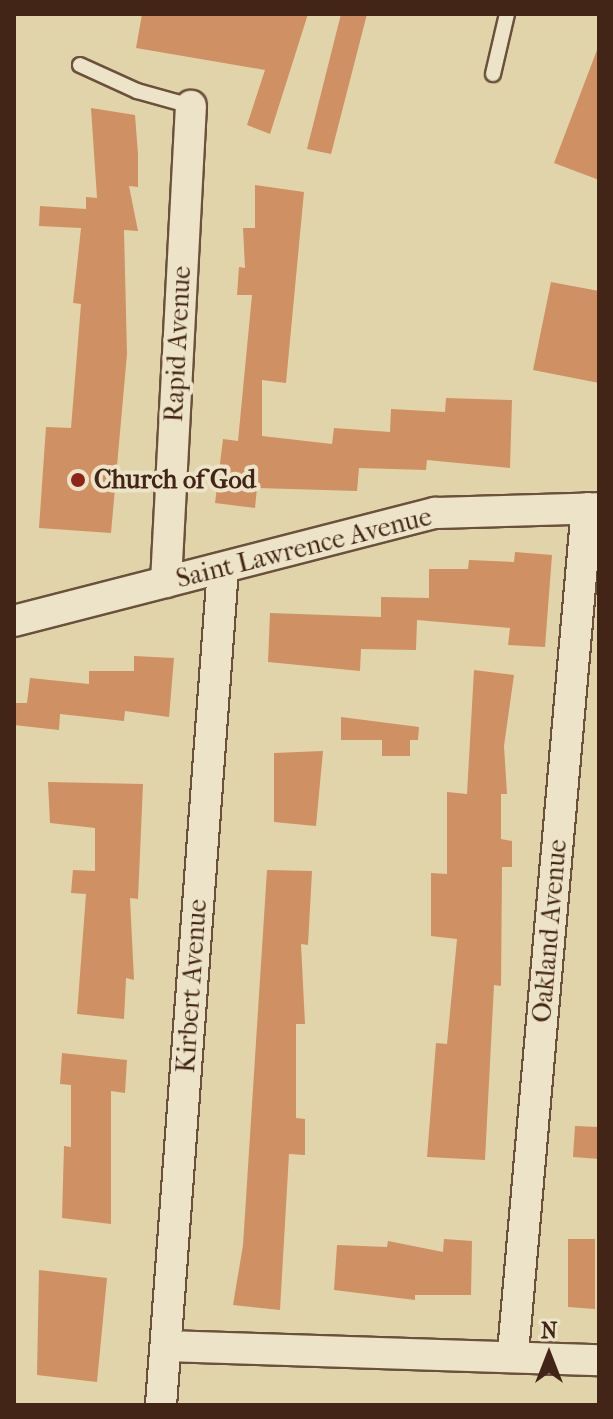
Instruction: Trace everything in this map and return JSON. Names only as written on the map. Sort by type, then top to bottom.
[{"type":"street","name":"Rapid Avenue","points":[[166,582],[191,106]]},
{"type":"street","name":"Saint Lawrence Avenue","points":[[14,621],[435,513],[593,508]]},
{"type":"street","name":"Oakland Avenue","points":[[513,1353],[593,508]]},
{"type":"street","name":"Kirbert Avenue","points":[[161,1405],[223,568]]},
{"type":"street","points":[[166,1346],[331,1355],[513,1353],[599,1360]]},
{"type":"lane","points":[[493,74],[507,14]]},
{"type":"lane","points":[[80,65],[137,91],[191,106]]},
{"type":"building","points":[[142,14],[308,14],[270,134],[247,125],[265,70],[136,48]]},
{"type":"building","points":[[341,14],[367,14],[331,154],[307,149]]},
{"type":"building","points":[[599,51],[599,180],[554,163]]},
{"type":"building","points":[[91,108],[135,115],[138,154],[138,187],[129,186],[138,231],[124,230],[127,354],[111,533],[39,528],[46,427],[71,428],[81,304],[73,303],[81,228],[39,226],[40,206],[86,209],[86,197],[97,198]]},
{"type":"building","points":[[255,185],[304,192],[286,383],[262,380],[262,436],[332,444],[334,428],[390,432],[391,409],[445,412],[446,398],[512,400],[510,468],[427,460],[426,470],[359,468],[357,491],[257,488],[255,508],[215,503],[223,439],[238,441],[252,295],[237,295],[239,267],[245,268],[243,228],[255,228]]},
{"type":"building","points":[[551,282],[599,291],[599,383],[533,370]]},
{"type":"building","points":[[515,552],[552,555],[545,647],[508,645],[510,628],[417,620],[416,650],[361,649],[360,671],[268,662],[270,613],[381,617],[381,597],[429,598],[429,569],[468,569],[469,560],[514,562]]},
{"type":"building","points":[[134,656],[174,658],[169,717],[125,711],[124,721],[60,714],[59,730],[14,725],[14,703],[27,703],[30,678],[89,684],[89,671],[134,671]]},
{"type":"building","points":[[474,670],[514,675],[504,746],[507,794],[501,794],[501,839],[512,841],[512,867],[502,867],[501,986],[494,985],[485,1160],[427,1157],[436,1043],[447,1044],[457,939],[431,936],[431,873],[447,874],[447,792],[467,794]]},
{"type":"building","points":[[341,717],[419,727],[418,740],[410,740],[410,756],[382,756],[382,740],[341,740]]},
{"type":"building","points":[[323,751],[316,826],[274,822],[274,753]]},
{"type":"building","points":[[48,782],[143,784],[138,899],[130,898],[134,980],[126,978],[124,1019],[77,1014],[86,894],[71,893],[73,870],[95,871],[95,828],[50,823]]},
{"type":"building","points":[[267,870],[312,871],[308,945],[301,944],[305,1024],[296,1024],[296,1118],[305,1119],[305,1155],[289,1154],[280,1310],[233,1305],[243,1245]]},
{"type":"building","points":[[62,1053],[127,1060],[125,1093],[111,1091],[111,1224],[62,1218],[64,1146],[71,1147],[71,1085],[60,1084]]},
{"type":"building","points":[[575,1126],[599,1127],[599,1159],[573,1157]]},
{"type":"building","points":[[444,1239],[472,1241],[471,1295],[415,1295],[415,1300],[334,1290],[337,1245],[387,1247],[388,1241],[443,1252]]},
{"type":"building","points":[[568,1239],[595,1239],[595,1309],[568,1307]]},
{"type":"building","points":[[39,1270],[107,1278],[97,1382],[37,1375]]},
{"type":"place","name":"Church of God","points":[[78,480]]}]
